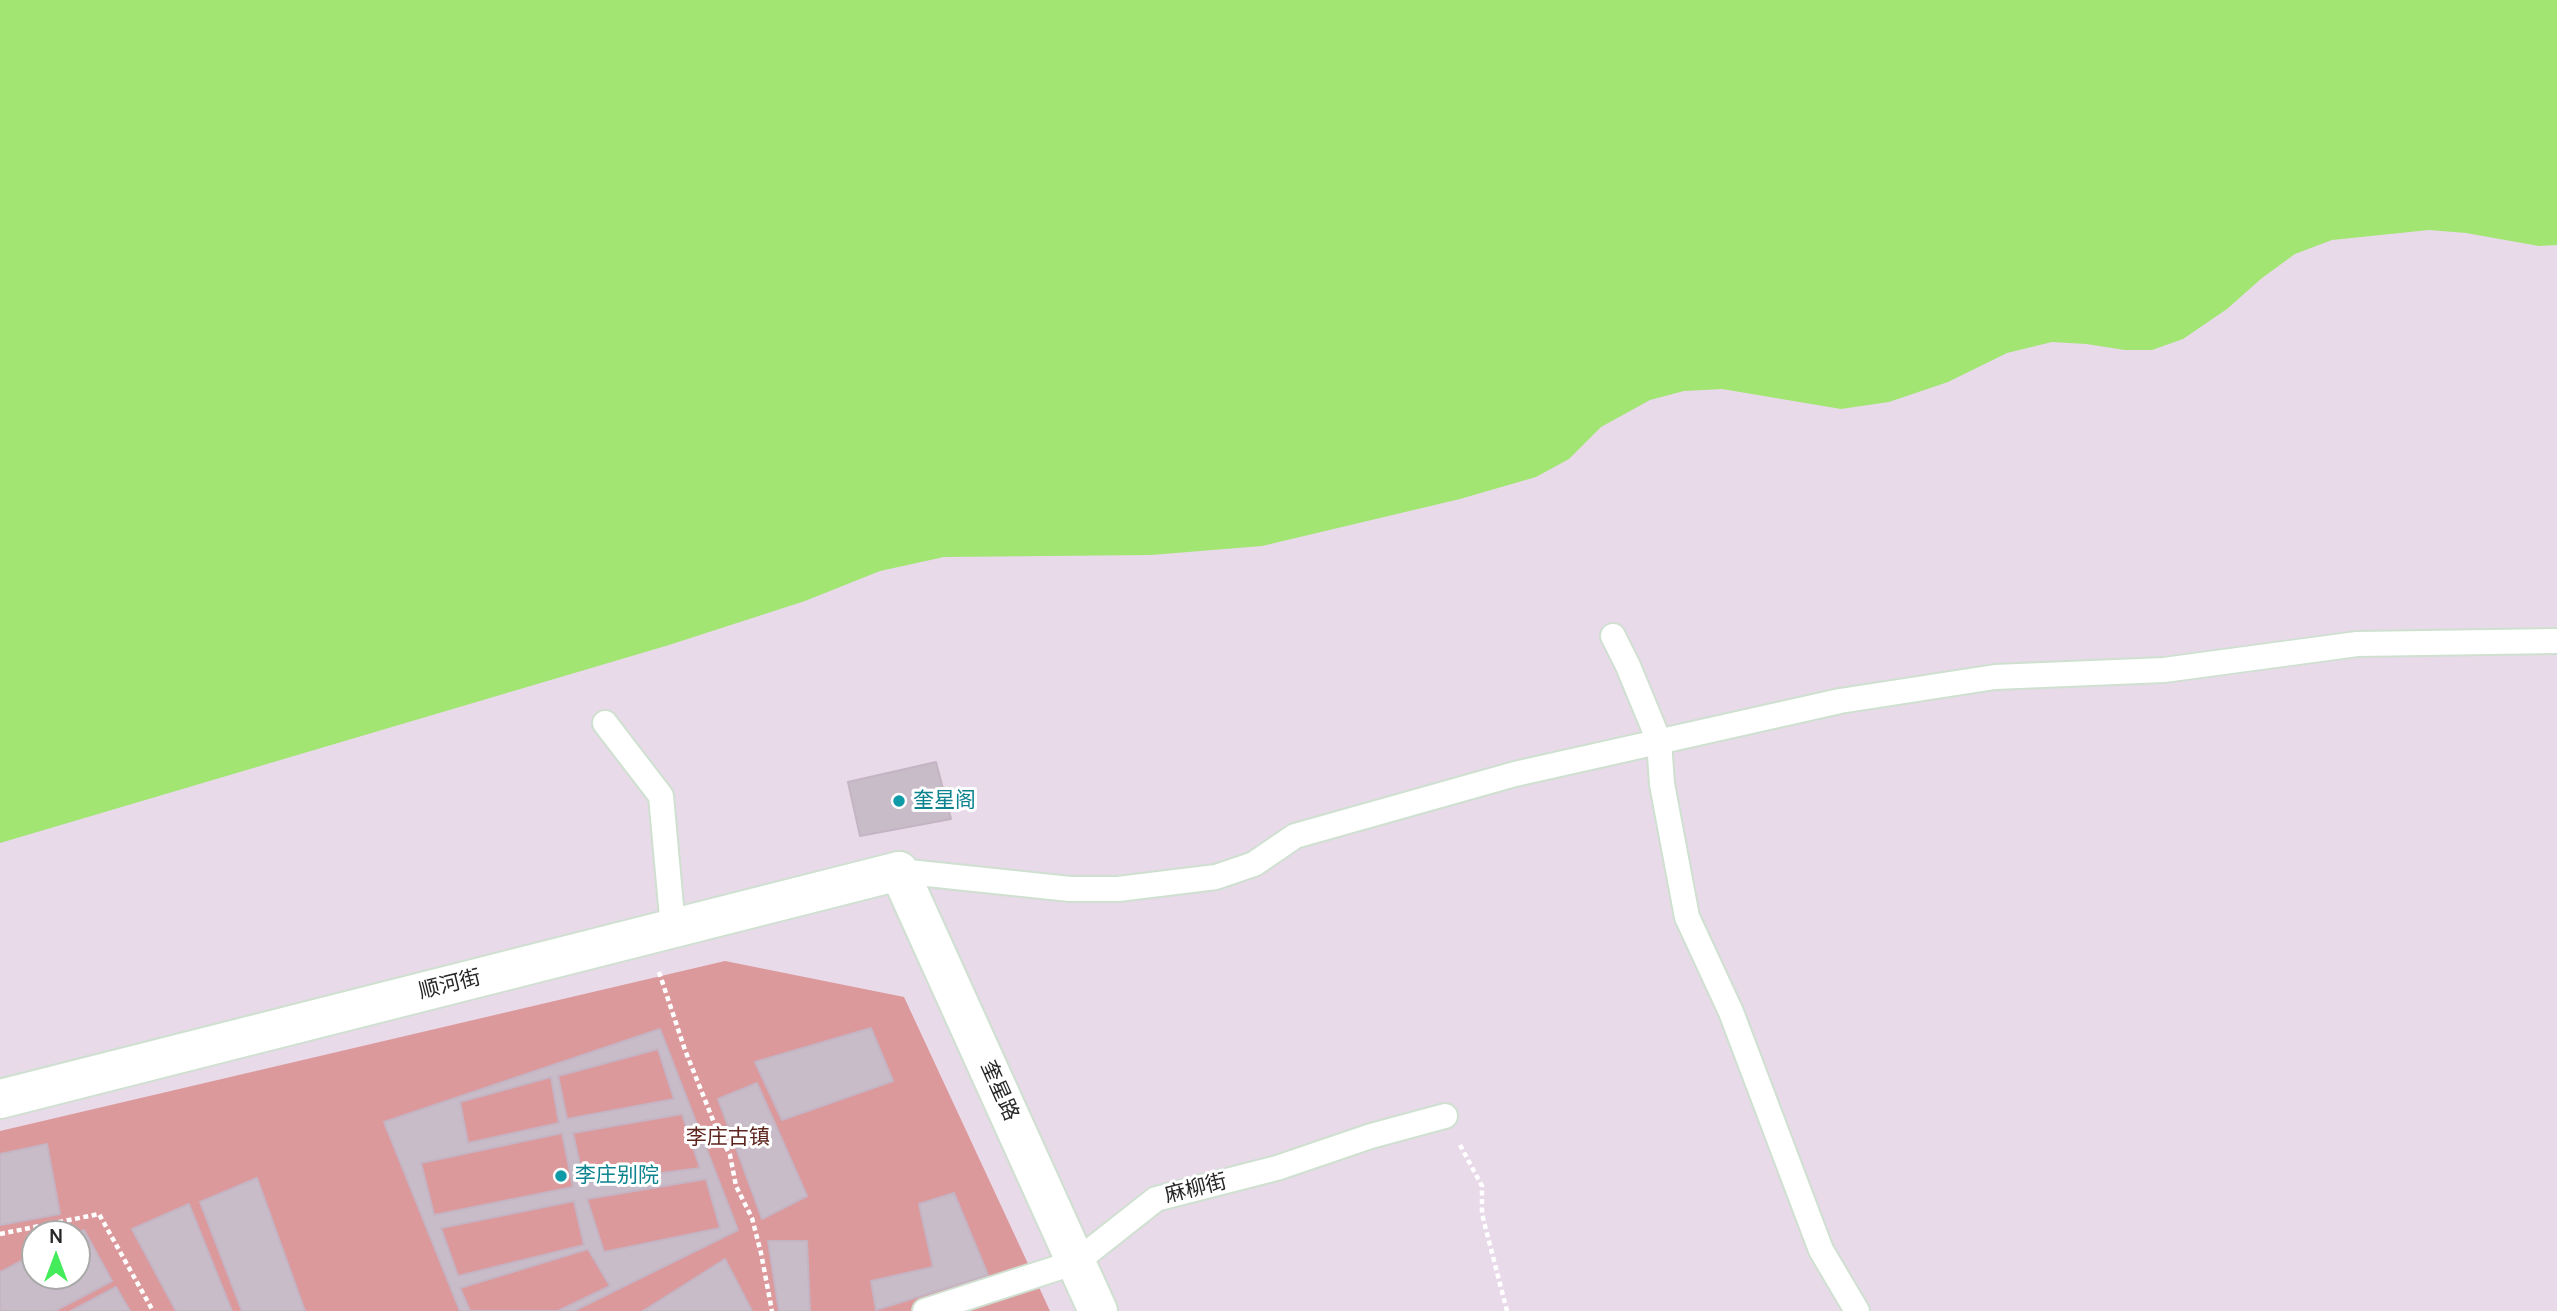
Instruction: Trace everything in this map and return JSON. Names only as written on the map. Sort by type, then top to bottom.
[{"type":"street","name":"顺河街","points":[[0,1099],[899,871]]},
{"type":"street","name":"奎星路","points":[[899,871],[1098,1311]]},
{"type":"lane","points":[[1613,636],[1629,666],[1658,741],[1662,784],[1687,917],[1731,1012],[1821,1250],[1857,1311]]},
{"type":"lane","points":[[899,871],[1070,889],[1118,889],[1216,877],[1254,864],[1295,836],[1515,774],[1840,701],[1995,677],[2164,670],[2357,644],[2557,641]]},
{"type":"lane","points":[[605,723],[661,796],[660,932]]},
{"type":"lane","name":"麻柳街","points":[[925,1311],[1076,1262],[1156,1199],[1277,1168],[1371,1136],[1445,1116]]},
{"type":"path","points":[[660,932],[685,1050],[717,1130],[730,1155],[736,1186],[752,1218],[772,1311]]},
{"type":"path","points":[[1445,1116],[1482,1186],[1482,1214],[1507,1311]]},
{"type":"path","points":[[0,1234],[99,1214],[153,1311]]},
{"type":"green space","name":"李庄古镇","points":[[725,961],[904,997],[1050,1311],[0,1311],[0,1131]]},
{"type":"shaded area","points":[[0,0],[2557,0],[2557,245],[2539,246],[2466,233],[2429,230],[2332,240],[2295,254],[2227,309],[2183,339],[2152,350],[2125,350],[2052,342],[2007,353],[1948,382],[1889,402],[1841,409],[1722,389],[1684,391],[1650,400],[1601,427],[1569,459],[1536,477],[1460,499],[1262,546],[1151,555],[944,557],[880,571],[805,601],[669,645],[0,843]]},
{"type":"building","name":"奎星阁","points":[[936,762],[951,819],[860,836],[848,782]]},
{"type":"building","points":[[871,1028],[893,1081],[782,1120],[755,1062]]},
{"type":"building","name":"李庄别院","points":[[660,1029],[738,1230],[574,1311],[460,1311],[384,1122]]},
{"type":"building","points":[[658,1049],[674,1099],[567,1119],[558,1076]]},
{"type":"building","points":[[551,1077],[559,1123],[468,1143],[460,1102]]},
{"type":"building","points":[[757,1083],[807,1196],[762,1219],[718,1099]]},
{"type":"building","points":[[682,1114],[700,1168],[584,1183],[573,1133]]},
{"type":"building","points":[[562,1133],[573,1187],[434,1215],[421,1163]]},
{"type":"building","points":[[47,1144],[60,1214],[0,1225],[0,1154]]},
{"type":"building","points":[[257,1178],[305,1311],[242,1311],[200,1202]]},
{"type":"building","points":[[706,1179],[720,1228],[604,1252],[587,1199]]},
{"type":"building","points":[[954,1193],[988,1275],[876,1310],[871,1281],[933,1267],[919,1204]]},
{"type":"building","points":[[574,1201],[584,1245],[458,1276],[441,1228]]},
{"type":"building","points":[[189,1204],[232,1311],[176,1311],[132,1229]]},
{"type":"building","points":[[768,1241],[807,1241],[810,1311],[779,1311]]},
{"type":"building","points":[[91,1243],[112,1281],[55,1311],[0,1311],[0,1272],[21,1261],[21,1290],[91,1290]]},
{"type":"building","points":[[588,1249],[610,1286],[558,1311],[470,1311],[460,1288]]},
{"type":"building","points":[[725,1259],[752,1311],[643,1311]]},
{"type":"building","points":[[116,1287],[130,1311],[71,1311]]},
{"type":"place","name":"奎星阁","points":[[899,801]]},
{"type":"place","name":"李庄别院","points":[[561,1176]]}]
